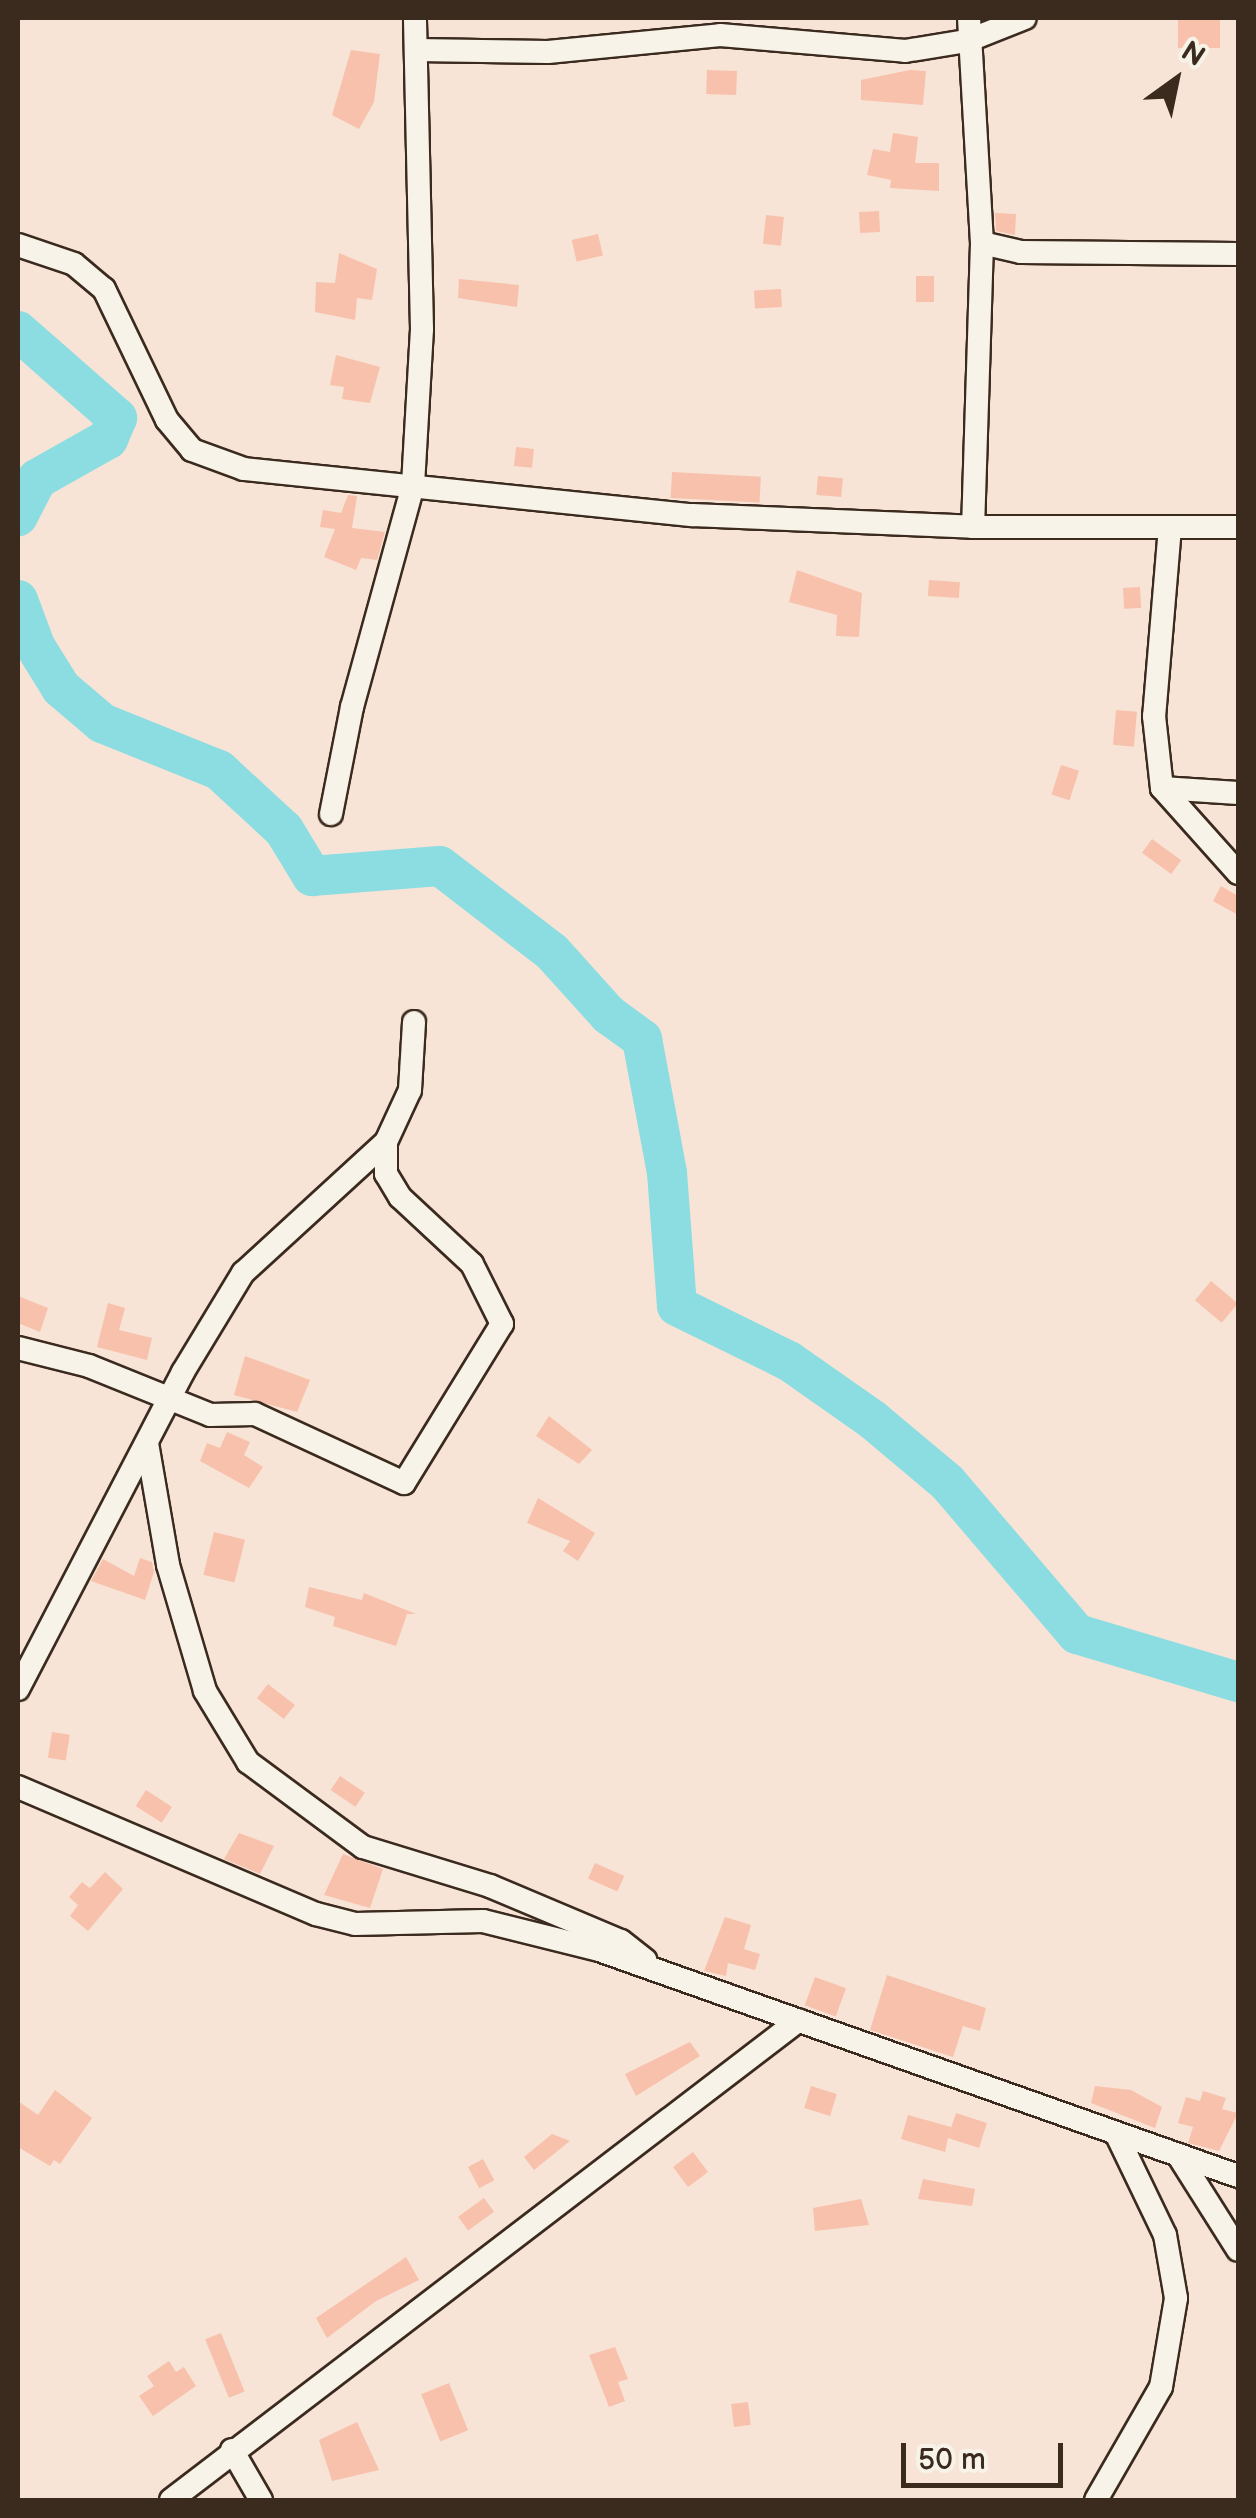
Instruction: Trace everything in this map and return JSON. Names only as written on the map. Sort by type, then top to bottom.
[{"type":"street","points":[[331,814],[352,708],[413,485],[422,329],[415,18]]},
{"type":"street","points":[[416,50],[548,52],[720,35],[905,50],[968,29],[1024,18]]},
{"type":"street","points":[[968,29],[982,242],[973,527]]},
{"type":"street","points":[[982,242],[1021,252],[1238,254]]},
{"type":"street","points":[[18,245],[74,264],[104,290],[167,420],[192,450],[244,469],[692,515],[973,527],[1238,528]]},
{"type":"street","points":[[1170,527],[1154,716],[1162,788],[1238,873]]},
{"type":"street","points":[[1162,788],[1238,793]]},
{"type":"street","points":[[18,1348],[89,1366],[210,1415],[255,1414],[404,1483],[502,1324],[472,1264],[400,1197],[386,1174],[386,1142],[410,1090],[414,1022]]},
{"type":"street","points":[[18,1689],[146,1443],[243,1274],[325,1192],[386,1142]]},
{"type":"street","points":[[146,1443],[168,1565],[205,1691],[248,1762],[363,1847],[490,1886],[604,1934],[660,1971]]},
{"type":"street","points":[[18,1787],[316,1914],[355,1924],[483,1920],[660,1971],[1238,2176]]},
{"type":"street","points":[[171,2500],[799,2020]]},
{"type":"street","points":[[1096,2500],[1160,2387],[1176,2298],[1165,2234],[1116,2133]]},
{"type":"street","points":[[1178,2155],[1238,2250]]},
{"type":"street","points":[[232,2450],[261,2500]]},
{"type":"building","points":[[1178,18],[1220,18],[1220,48],[1178,48]]},
{"type":"building","points":[[351,50],[380,54],[374,102],[359,129],[332,115]]},
{"type":"building","points":[[707,70],[737,71],[736,95],[706,94]]},
{"type":"building","points":[[910,70],[926,71],[923,105],[861,100],[861,80]]},
{"type":"building","points":[[893,133],[918,137],[915,163],[939,163],[939,191],[890,188],[891,180],[867,175],[873,149],[890,152]]},
{"type":"building","points":[[879,211],[880,232],[860,233],[859,212]]},
{"type":"building","points":[[995,213],[1016,214],[1015,235],[996,231]]},
{"type":"building","points":[[766,215],[784,217],[781,246],[763,244]]},
{"type":"building","points":[[598,234],[603,255],[577,262],[572,240]]},
{"type":"building","points":[[339,253],[377,269],[372,300],[357,298],[355,320],[315,312],[316,282],[335,283]]},
{"type":"building","points":[[916,276],[934,276],[934,302],[916,302]]},
{"type":"building","points":[[459,279],[519,285],[517,307],[458,298]]},
{"type":"building","points":[[781,289],[782,307],[755,308],[754,290]]},
{"type":"building","points":[[336,355],[380,367],[370,403],[342,399],[344,387],[330,385]]},
{"type":"building","points":[[516,447],[534,449],[532,468],[514,466]]},
{"type":"building","points":[[672,472],[761,477],[760,503],[671,498]]},
{"type":"building","points":[[818,476],[843,478],[841,497],[816,495]]},
{"type":"building","points":[[348,495],[357,496],[352,528],[385,532],[377,560],[361,558],[356,570],[324,557],[335,529],[320,527],[323,510],[341,513]]},
{"type":"building","points":[[797,570],[862,593],[859,637],[836,636],[837,615],[789,602]]},
{"type":"building","points":[[929,580],[960,582],[959,598],[928,596]]},
{"type":"building","points":[[1140,587],[1141,608],[1124,609],[1123,588]]},
{"type":"building","points":[[1116,710],[1137,712],[1134,747],[1113,745]]},
{"type":"building","points":[[1061,765],[1079,771],[1069,800],[1051,794]]},
{"type":"building","points":[[1152,839],[1181,860],[1171,874],[1142,853]]},
{"type":"building","points":[[1221,886],[1238,896],[1238,915],[1213,901]]},
{"type":"building","points":[[1211,1281],[1238,1303],[1222,1323],[1195,1300]]},
{"type":"building","points":[[18,1296],[48,1308],[40,1332],[18,1323]]},
{"type":"building","points":[[108,1303],[125,1308],[119,1330],[152,1338],[147,1360],[97,1347]]},
{"type":"building","points":[[245,1356],[310,1380],[297,1412],[234,1395]]},
{"type":"building","points":[[549,1416],[592,1450],[579,1464],[536,1436]]},
{"type":"building","points":[[227,1432],[250,1442],[244,1455],[263,1467],[249,1488],[200,1461],[207,1443],[220,1448]]},
{"type":"building","points":[[538,1498],[595,1533],[578,1561],[563,1551],[570,1541],[527,1523]]},
{"type":"building","points":[[214,1532],[245,1540],[234,1582],[203,1575]]},
{"type":"building","points":[[140,1558],[152,1562],[154,1572],[145,1600],[91,1581],[103,1559],[134,1576]]},
{"type":"building","points":[[309,1587],[362,1600],[364,1593],[416,1614],[407,1614],[396,1646],[333,1626],[335,1617],[305,1607]]},
{"type":"building","points":[[268,1684],[295,1705],[284,1719],[257,1698]]},
{"type":"building","points":[[52,1732],[70,1735],[66,1760],[48,1758]]},
{"type":"building","points":[[340,1776],[365,1793],[355,1807],[330,1790]]},
{"type":"building","points":[[146,1790],[172,1807],[162,1823],[136,1806]]},
{"type":"building","points":[[239,1833],[274,1846],[260,1874],[224,1859]]},
{"type":"building","points":[[343,1854],[383,1869],[370,1908],[324,1895]]},
{"type":"building","points":[[595,1863],[624,1876],[617,1892],[588,1879]]},
{"type":"building","points":[[105,1872],[123,1889],[88,1931],[70,1916],[78,1905],[69,1897],[82,1882],[90,1888]]},
{"type":"building","points":[[725,1917],[751,1925],[744,1949],[760,1954],[755,1970],[728,1963],[726,1976],[704,1971]]},
{"type":"building","points":[[887,1975],[986,2008],[980,2031],[963,2026],[953,2057],[870,2030]]},
{"type":"building","points":[[815,1977],[846,1988],[836,2016],[805,2005]]},
{"type":"building","points":[[690,2042],[700,2056],[636,2096],[625,2074]]},
{"type":"building","points":[[811,2086],[837,2094],[830,2116],[804,2108]]},
{"type":"building","points":[[1095,2086],[1131,2090],[1162,2107],[1155,2128],[1091,2103]]},
{"type":"building","points":[[55,2090],[92,2118],[60,2164],[54,2160],[50,2166],[18,2147],[18,2101],[38,2115]]},
{"type":"building","points":[[1203,2091],[1226,2098],[1222,2109],[1238,2113],[1219,2151],[1188,2143],[1193,2127],[1178,2123],[1186,2097],[1200,2101]]},
{"type":"building","points":[[956,2113],[987,2123],[979,2148],[948,2138],[945,2152],[901,2139],[908,2115],[951,2127],[949,2134]]},
{"type":"building","points":[[552,2134],[570,2141],[534,2170],[524,2157]]},
{"type":"building","points":[[693,2152],[708,2172],[688,2187],[673,2167]]},
{"type":"building","points":[[483,2159],[494,2180],[479,2188],[468,2167]]},
{"type":"building","points":[[923,2179],[975,2189],[972,2206],[918,2199]]},
{"type":"building","points":[[484,2198],[494,2212],[468,2231],[458,2217]]},
{"type":"building","points":[[861,2199],[869,2225],[815,2231],[813,2208]]},
{"type":"building","points":[[406,2257],[419,2280],[376,2301],[327,2338],[316,2318]]},
{"type":"building","points":[[221,2333],[245,2391],[229,2398],[205,2339]]},
{"type":"building","points":[[615,2347],[628,2379],[618,2382],[625,2401],[609,2407],[589,2355]]},
{"type":"building","points":[[169,2361],[176,2372],[184,2367],[196,2386],[153,2416],[139,2396],[154,2386],[147,2376]]},
{"type":"building","points":[[449,2383],[468,2430],[440,2442],[421,2394]]},
{"type":"building","points":[[748,2402],[751,2425],[734,2427],[731,2404]]},
{"type":"building","points":[[357,2422],[379,2470],[332,2481],[319,2440]]},
{"type":"waterway","points":[[18,331],[117,418],[108,439],[37,479],[18,516]]},
{"type":"waterway","points":[[18,499],[24,498]]},
{"type":"waterway","points":[[18,600],[35,646],[61,688],[102,723],[219,770],[284,830],[312,876],[440,866],[552,952],[609,1015],[642,1039],[667,1173],[677,1306],[789,1361],[873,1420],[947,1482],[1077,1634],[1238,1682]]}]
